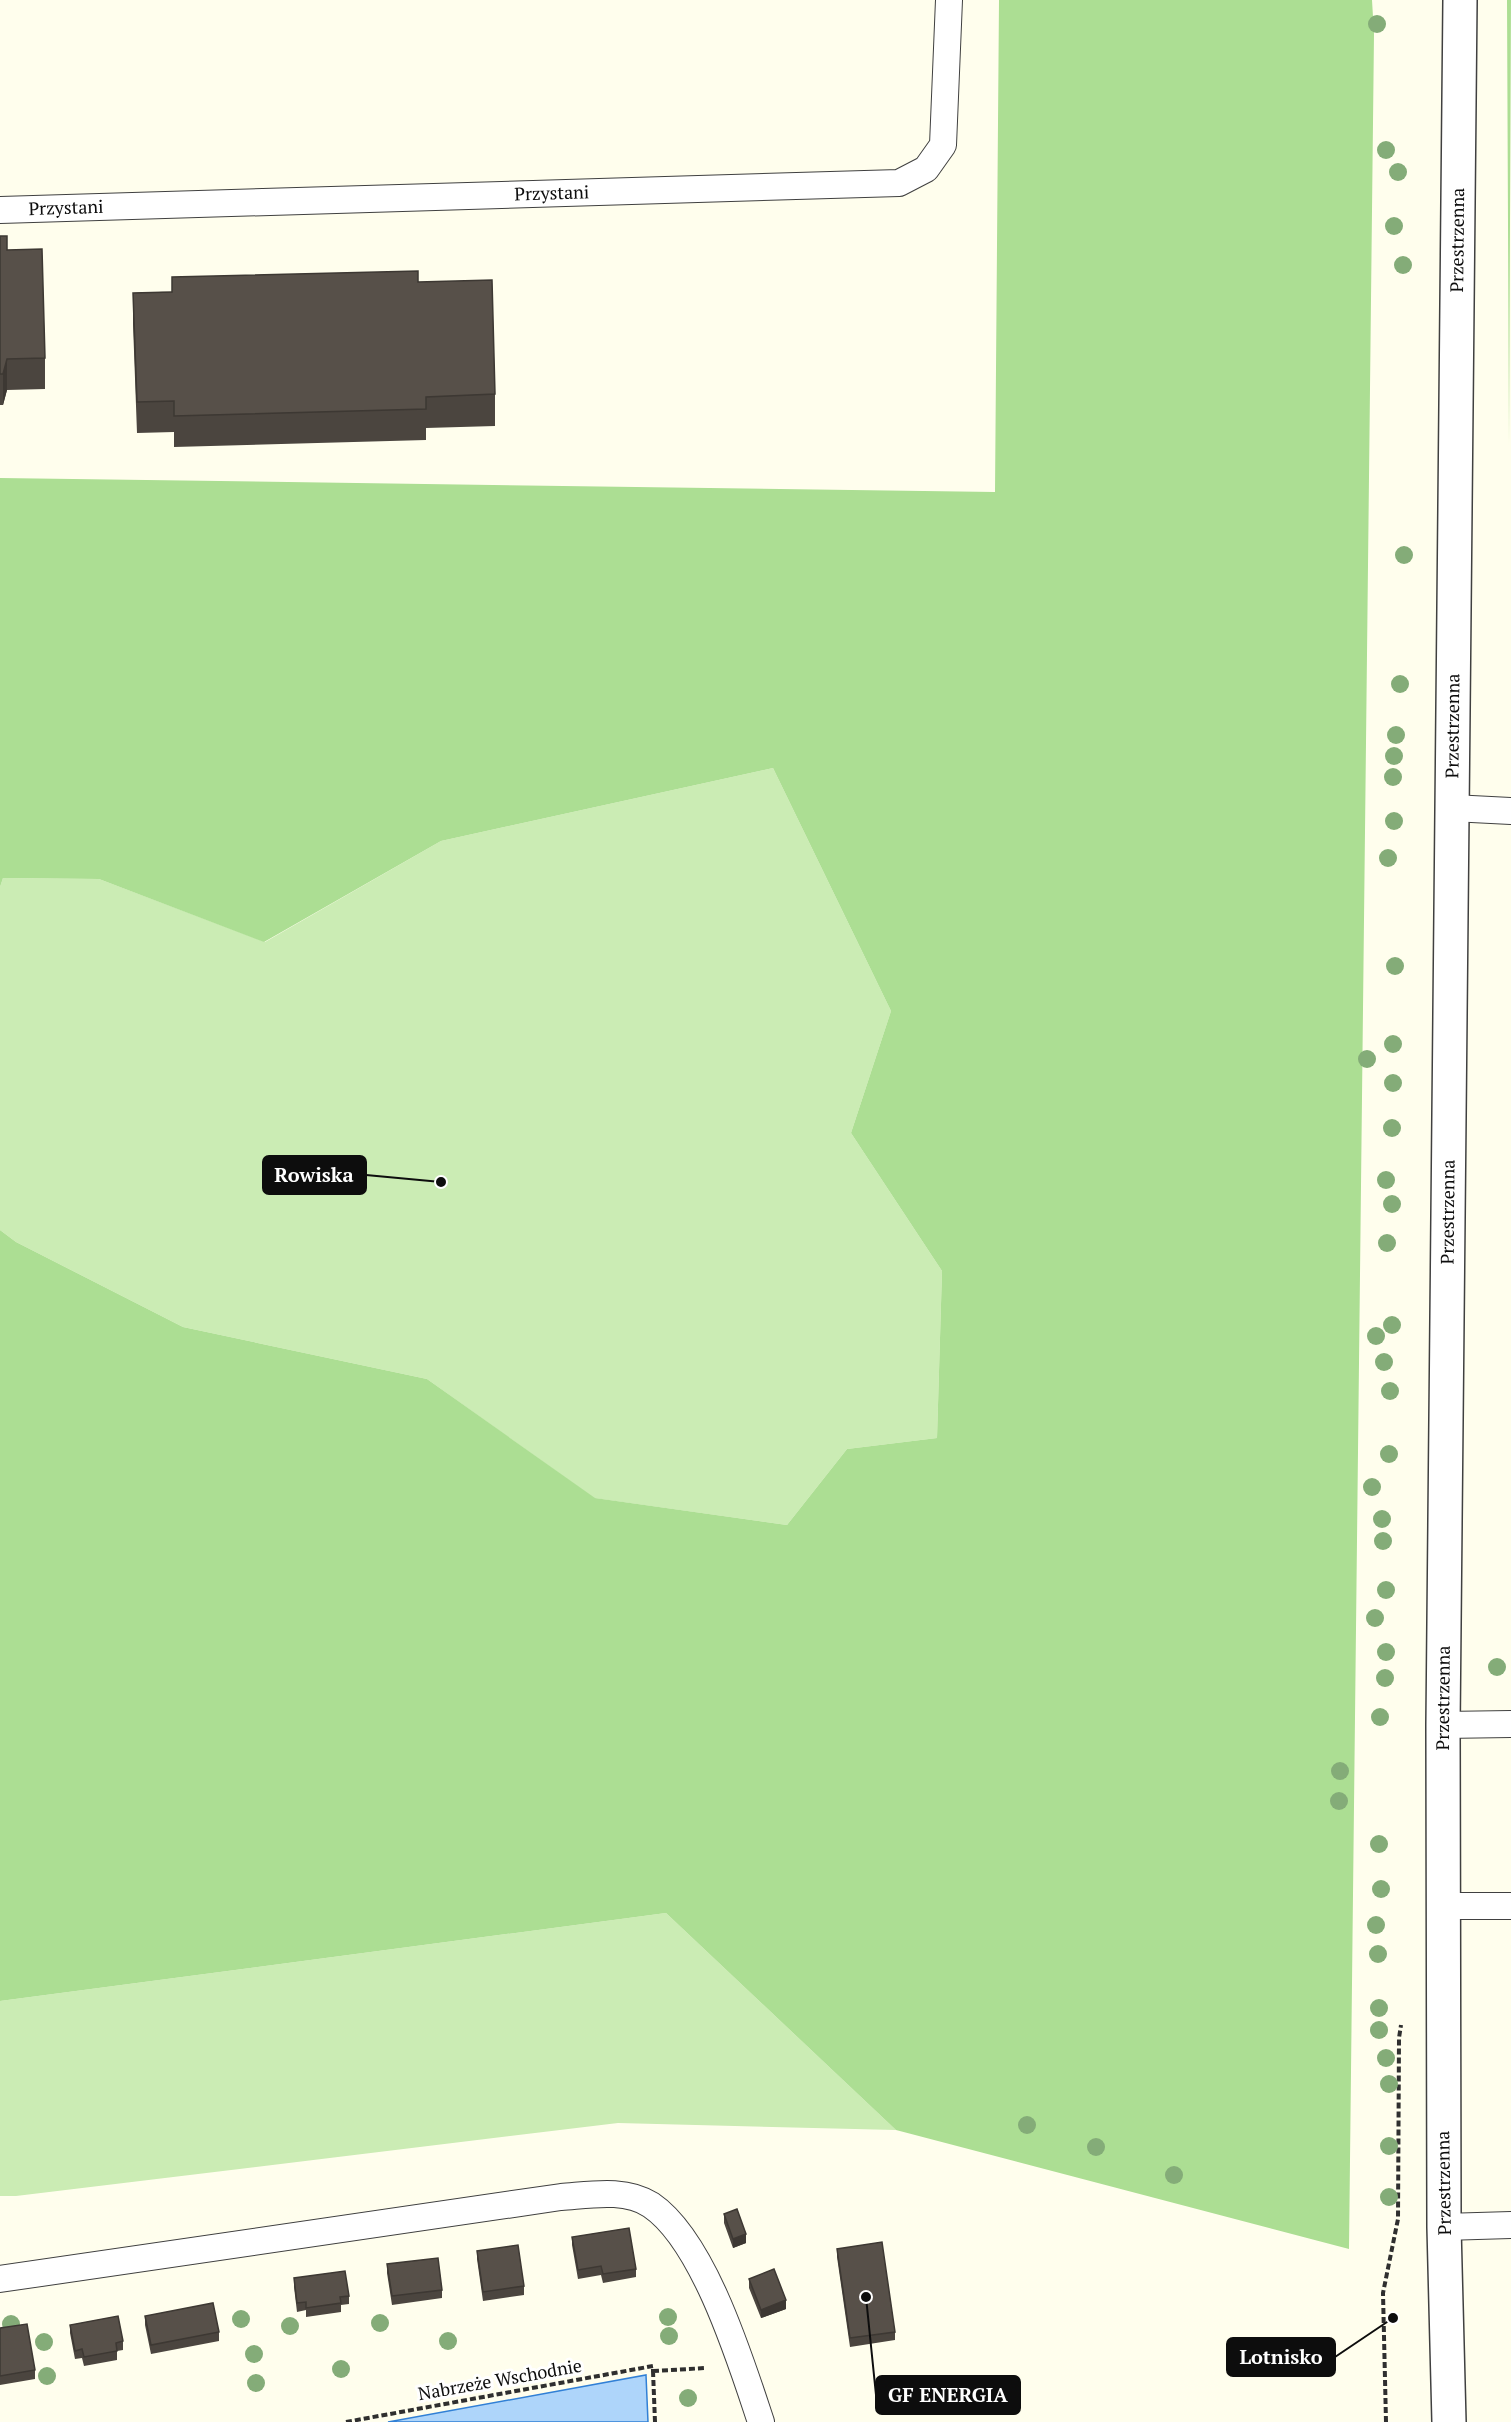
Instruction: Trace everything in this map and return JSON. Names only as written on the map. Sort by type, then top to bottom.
[{"type":"street","name":"Przestrzenna","points":[[1449,2422],[1444,2227],[1443,1725],[1460,0]]},
{"type":"lane","name":"Przystani","points":[[0,210],[899,183],[926,169],[943,146],[949,0]]},
{"type":"lane","points":[[1452,808],[1511,811]]},
{"type":"lane","points":[[1443,1725],[1511,1724]]},
{"type":"lane","points":[[1443,1906],[1511,1906]]},
{"type":"lane","points":[[0,2279],[561,2197],[611,2193],[650,2204],[679,2232],[704,2276],[742,2365],[761,2422]]},
{"type":"lane","points":[[1444,2227],[1511,2225]]},
{"type":"path","points":[[655,2422],[653,2371],[742,2365]]},
{"type":"path","name":"Nabrzeże Wschodnie","points":[[346,2422],[653,2366],[653,2371]]},
{"type":"green space","points":[[999,0],[1372,0],[1374,34],[1349,2249],[896,2130],[666,1913],[0,2001],[0,1230],[16,1242],[183,1327],[427,1379],[595,1498],[787,1525],[847,1449],[937,1438],[942,1271],[851,1133],[891,1011],[773,768],[441,841],[264,942],[99,879],[3,878],[0,887],[0,478],[995,492]]},
{"type":"green space","points":[[1507,0],[1511,0],[1509,445]]},
{"type":"green space","points":[[773,768],[891,1011],[851,1133],[942,1271],[937,1438],[847,1449],[787,1525],[594,1498],[427,1379],[183,1327],[16,1242],[0,1230],[0,887],[3,878],[99,879],[265,942],[441,841]]},
{"type":"green space","points":[[666,1913],[896,2130],[618,2123],[16,2196],[0,2196],[0,2001]]},
{"type":"water","points":[[646,2375],[648,2422],[388,2422]]},
{"type":"building","points":[[0,236],[7,236],[7,250],[42,249],[45,358],[7,359],[3,374],[0,374]]},
{"type":"building","points":[[418,271],[418,282],[492,280],[495,394],[426,397],[426,409],[174,416],[174,401],[137,402],[133,293],[172,292],[172,277]]},
{"type":"building","points":[[737,2209],[746,2234],[733,2239],[724,2214]]},
{"type":"building","points":[[629,2228],[636,2269],[603,2274],[601,2266],[578,2270],[572,2237]]},
{"type":"building","points":[[882,2242],[895,2332],[850,2338],[837,2249]]},
{"type":"building","points":[[518,2245],[524,2286],[483,2292],[477,2251]]},
{"type":"building","points":[[438,2258],[442,2290],[392,2296],[387,2264]]},
{"type":"building","points":[[774,2269],[786,2300],[761,2310],[749,2279]]},
{"type":"building","points":[[345,2271],[349,2296],[340,2297],[341,2303],[306,2308],[306,2302],[297,2303],[294,2278]]},
{"type":"building","points":[[213,2303],[219,2332],[151,2345],[145,2316]]},
{"type":"building","points":[[118,2316],[123,2341],[116,2343],[117,2351],[84,2357],[82,2349],[75,2351],[70,2325]]},
{"type":"building","points":[[27,2324],[35,2370],[0,2376],[0,2328]]},
{"type":"place","name":"Rowiska","points":[[441,1182]]},
{"type":"place","name":"GF ENERGIA","points":[[866,2297]]},
{"type":"place","name":"Lotnisko","points":[[1393,2318]]}]
